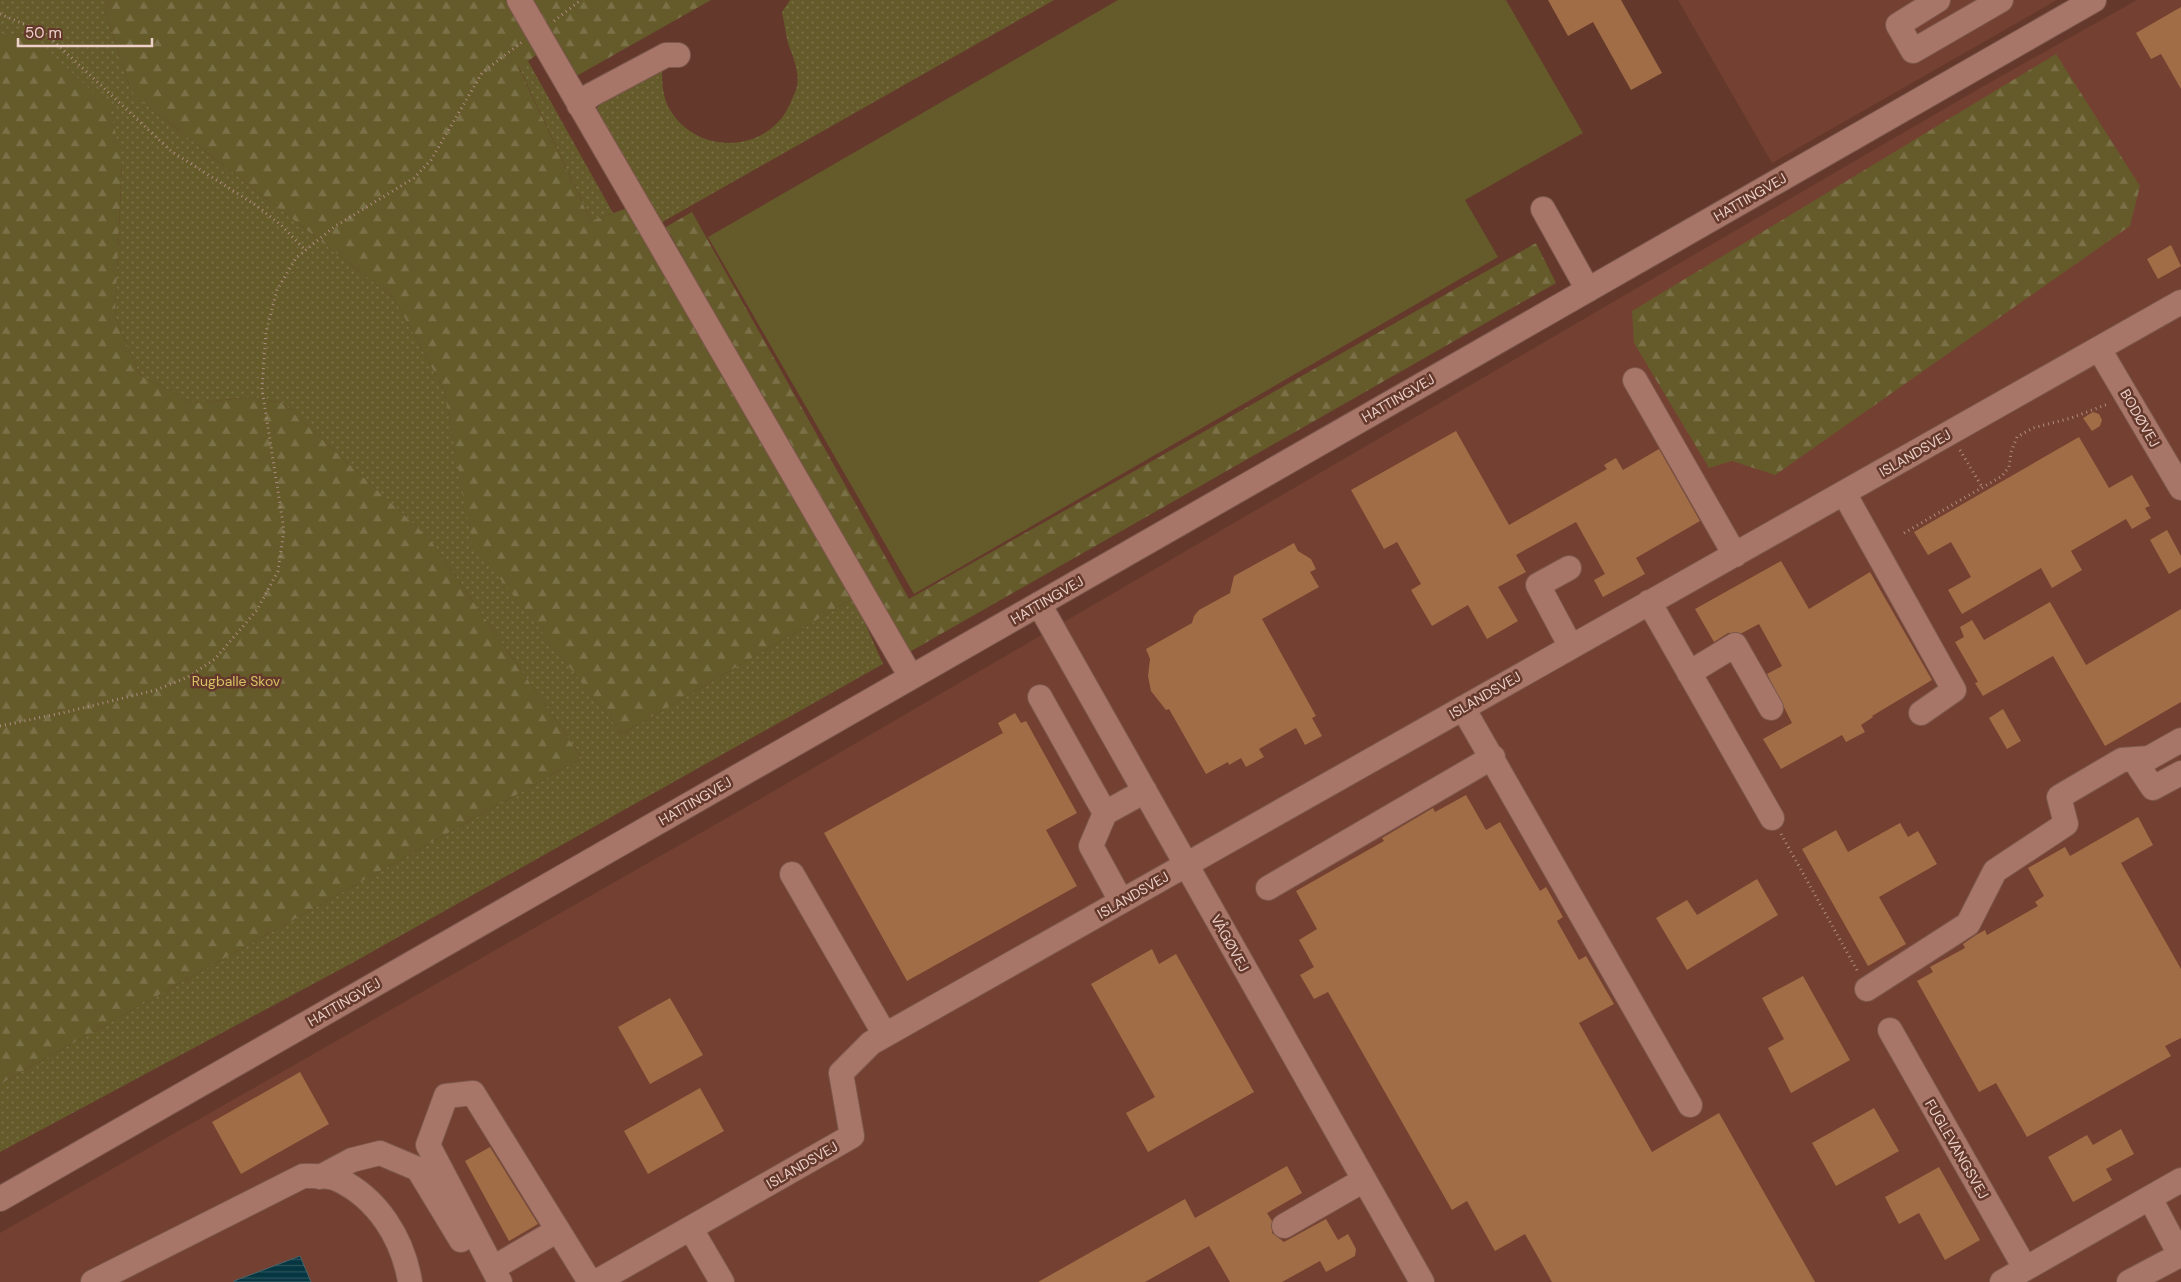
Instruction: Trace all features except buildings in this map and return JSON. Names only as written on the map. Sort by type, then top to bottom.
[{"type":"street","points":[[519,0],[911,678]]},
{"type":"street","points":[[1938,0],[1898,25],[1912,51],[2001,0]]},
{"type":"street","name":"HATTINGVEJ","points":[[0,1199],[2094,0]]},
{"type":"street","points":[[579,105],[591,95],[666,55],[678,55]]},
{"type":"street","points":[[1543,209],[1588,290]]},
{"type":"street","name":"ISLANDSVEJ","points":[[596,1282],[852,1136],[841,1073],[870,1043],[2181,302]]},
{"type":"street","name":"BODØVEJ","points":[[2099,348],[2181,488]]},
{"type":"street","points":[[1635,380],[1735,555]]},
{"type":"street","points":[[1844,493],[1954,690],[1921,713]]},
{"type":"street","points":[[1569,568],[1538,585],[1571,647]]},
{"type":"street","points":[[1649,602],[1772,818]]},
{"type":"street","name":"VÅGØVEJ","points":[[1039,604],[1364,1180],[1413,1279]]},
{"type":"street","points":[[1689,673],[1735,645],[1771,708]]},
{"type":"street","points":[[1040,697],[1105,813]]},
{"type":"street","points":[[1463,708],[1493,757],[1690,1105]]},
{"type":"street","points":[[1867,989],[1968,924],[1995,871],[2066,824],[2059,797],[2122,760],[2150,758],[2181,740]]},
{"type":"street","points":[[1268,888],[1493,757]]},
{"type":"street","points":[[2139,758],[2139,767],[2153,788],[2181,773]]},
{"type":"street","points":[[1122,901],[1091,846],[1105,813],[1145,791]]},
{"type":"street","points":[[792,874],[885,1035]]},
{"type":"street","name":"FUGLEVANGSVEJ","points":[[1890,1030],[2012,1277],[2181,1180]]},
{"type":"street","points":[[558,1230],[493,1277],[444,1194],[428,1145],[446,1096],[473,1093],[558,1230],[590,1282]]},
{"type":"street","points":[[320,1177],[352,1160],[380,1154],[418,1169],[444,1194]]},
{"type":"street","points":[[93,1282],[303,1176],[336,1178],[368,1199],[391,1227],[407,1260],[410,1282]]},
{"type":"street","points":[[1284,1226],[1364,1180]]},
{"type":"street","points":[[2129,1282],[2180,1255],[2150,1198]]},
{"type":"street","points":[[691,1229],[722,1282]]},
{"type":"path","points":[[0,726],[156,690],[188,677],[215,659],[257,610],[278,571],[284,530],[262,389],[266,332],[278,290],[296,258],[305,250],[334,227],[414,178],[431,160],[482,73],[518,43],[538,34],[581,0]]},
{"type":"path","points":[[0,14],[45,33],[171,152],[257,206],[281,225],[305,250]]},
{"type":"path","points":[[1904,534],[2002,476],[2009,467],[2011,452],[2017,437],[2033,428],[2071,418],[2128,397]]},
{"type":"path","points":[[1950,433],[1982,487]]},
{"type":"path","points":[[1772,818],[1867,989]]},
{"type":"shaded area","points":[[1678,0],[2057,0],[1772,163]]},
{"type":"shaded area","points":[[2137,0],[2181,0],[2181,1282],[0,1282],[0,1233],[767,795],[1982,87]]},
{"type":"green space","points":[[0,0],[110,0],[105,11],[132,94],[394,298],[444,390],[473,543],[622,734],[854,598],[883,664],[354,962],[0,1152],[0,1084],[582,758],[429,538],[283,403],[253,397],[194,403],[140,375],[115,317],[122,162],[33,36],[0,33]]},
{"type":"green space","points":[[110,0],[509,0],[539,53],[519,68],[591,221],[630,207],[854,598],[622,734],[472,543],[444,390],[394,298],[132,94],[105,11]]},
{"type":"green space","points":[[530,0],[711,0],[573,78]]},
{"type":"green space","points":[[790,0],[1054,0],[657,225],[594,116],[602,99],[662,70],[664,92],[669,108],[685,127],[700,136],[717,142],[734,143],[751,139],[767,132],[780,120],[790,104],[797,86],[796,67],[787,39],[782,12]]},
{"type":"green space","points":[[1118,0],[1506,0],[1583,133],[1465,200],[1498,257],[914,594],[708,237]]},
{"type":"green space","name":"Rugballe Skov","points":[[0,33],[33,36],[110,108],[122,162],[115,317],[140,375],[194,403],[253,397],[283,403],[429,538],[582,758],[0,1084]]},
{"type":"green space","points":[[2056,54],[2140,186],[2130,226],[1775,475],[1732,461],[1709,468],[1634,343],[1632,311]]},
{"type":"green space","points":[[528,61],[613,213],[591,221],[519,67]]},
{"type":"green space","points":[[692,212],[909,599],[1536,243],[1556,283],[906,654],[666,227]]},
{"type":"water","points":[[300,1256],[311,1282],[234,1282],[234,1281]]}]
